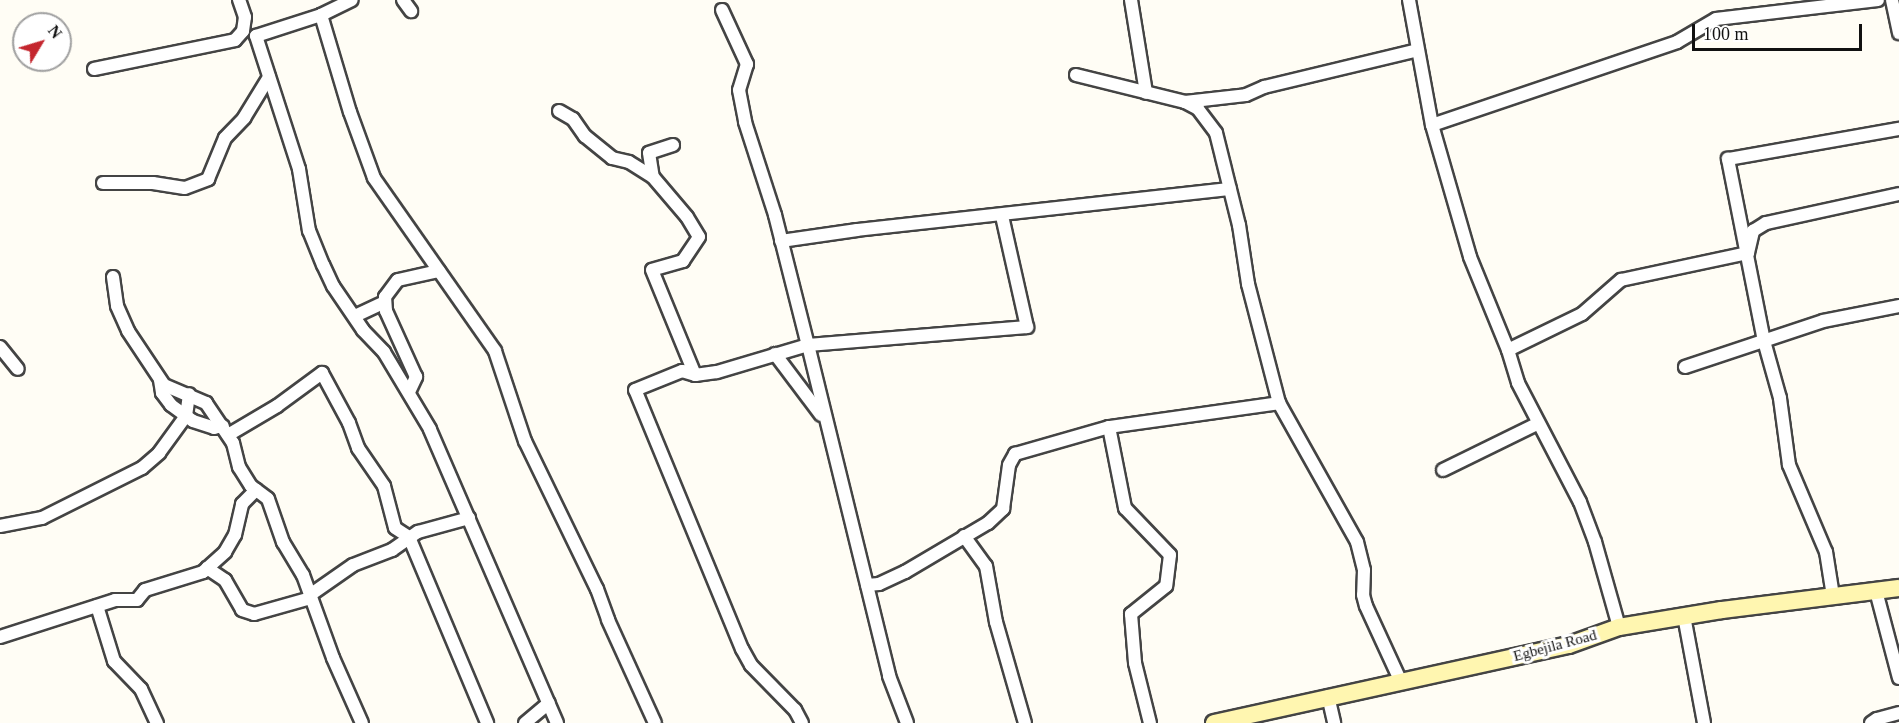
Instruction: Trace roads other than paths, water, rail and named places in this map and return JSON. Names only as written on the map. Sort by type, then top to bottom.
[{"type":"street","points":[[94,69],[158,58],[209,44],[224,45],[235,40],[243,31],[245,17],[239,0]]},
{"type":"street","points":[[243,31],[256,36],[321,15],[352,0]]},
{"type":"street","points":[[403,0],[411,11]]},
{"type":"street","points":[[1131,0],[1146,93]]},
{"type":"street","points":[[1409,0],[1432,125],[1470,257],[1508,350],[1518,383],[1537,424],[1580,502],[1595,542],[1619,627]]},
{"type":"street","points":[[1432,125],[1677,42],[1716,19],[1878,0]]},
{"type":"street","points":[[1892,0],[1899,33]]},
{"type":"street","points":[[722,10],[747,64],[739,90],[745,122],[781,241],[889,676],[907,723]]},
{"type":"street","points":[[321,15],[350,112],[374,178],[495,351],[525,441],[597,589],[608,620],[655,723]]},
{"type":"street","points":[[256,36],[299,169],[309,231],[333,286],[363,330],[384,352],[430,429],[494,582],[506,600],[557,723]]},
{"type":"street","points":[[1185,102],[1246,95],[1264,87],[1418,50]]},
{"type":"street","points":[[1076,75],[1185,102],[1198,109],[1216,133],[1230,189],[1248,284],[1280,403],[1357,542],[1364,570],[1363,595],[1366,606],[1400,680]]},
{"type":"street","points":[[103,183],[153,183],[185,188],[208,179],[225,138],[244,118],[269,77]]},
{"type":"street","points":[[559,111],[573,119],[585,136],[612,158],[629,162],[653,177],[687,217],[699,237],[683,261],[652,270],[695,375]]},
{"type":"street","points":[[1833,596],[1826,552],[1789,465],[1780,398],[1764,341],[1728,159],[1899,129]]},
{"type":"street","points":[[653,177],[649,153],[673,145]]},
{"type":"street","points":[[781,241],[857,230],[1002,216],[1230,189]]},
{"type":"street","points":[[1747,253],[1753,231],[1766,223],[1899,194]]},
{"type":"street","points":[[802,723],[795,710],[751,665],[742,650],[634,390],[682,372],[695,375],[717,372],[808,345],[1028,327],[1002,216]]},
{"type":"street","points":[[1508,350],[1582,314],[1621,280],[1747,253]]},
{"type":"street","points":[[409,392],[416,377],[398,342],[386,311],[385,302],[392,286],[398,280],[438,271]]},
{"type":"street","points":[[113,277],[117,306],[128,331],[160,380],[175,391],[189,394],[206,403],[233,442],[239,467],[256,490],[268,499],[283,542],[303,574],[333,658],[362,723]]},
{"type":"street","points":[[355,316],[385,302]]},
{"type":"street","points":[[1685,368],[1823,321],[1899,306]]},
{"type":"street","points":[[384,352],[398,342]]},
{"type":"street","points":[[0,347],[18,369]]},
{"type":"street","points":[[774,354],[824,419]]},
{"type":"street","points":[[160,380],[162,393],[171,405],[186,416],[214,428],[225,430],[277,406],[322,373],[349,423],[358,448],[384,486],[395,528],[409,537],[487,723]]},
{"type":"street","points":[[0,526],[42,518],[142,468],[159,453],[186,416],[189,394]]},
{"type":"street","points":[[867,585],[879,584],[905,572],[988,523],[1003,509],[1009,465],[1015,454],[1109,428],[1280,403]]},
{"type":"street","points":[[1443,470],[1537,424]]},
{"type":"street","points":[[1109,428],[1125,508],[1170,555],[1166,586],[1131,614],[1135,663],[1150,723]]},
{"type":"street","points":[[0,637],[115,600],[136,600],[145,590],[207,568],[225,552],[235,535],[242,504],[256,490]]},
{"type":"street","points":[[207,568],[225,580],[242,610],[254,614],[311,597],[353,565],[392,550],[409,537],[441,524],[469,518]]},
{"type":"street","points":[[964,536],[986,566],[996,622],[1025,723]]},
{"type":"street","name":"Egbejila Road","points":[[1214,723],[1400,680],[1569,645],[1619,627],[1684,616],[1899,588]]},
{"type":"street","points":[[1876,591],[1899,678]]},
{"type":"street","points":[[96,606],[114,661],[141,689],[157,723]]},
{"type":"street","points":[[1684,616],[1704,723]]},
{"type":"street","points":[[1328,696],[1334,723]]},
{"type":"street","points":[[525,723],[549,703]]},
{"type":"street","points":[[1871,723],[1899,713]]}]
